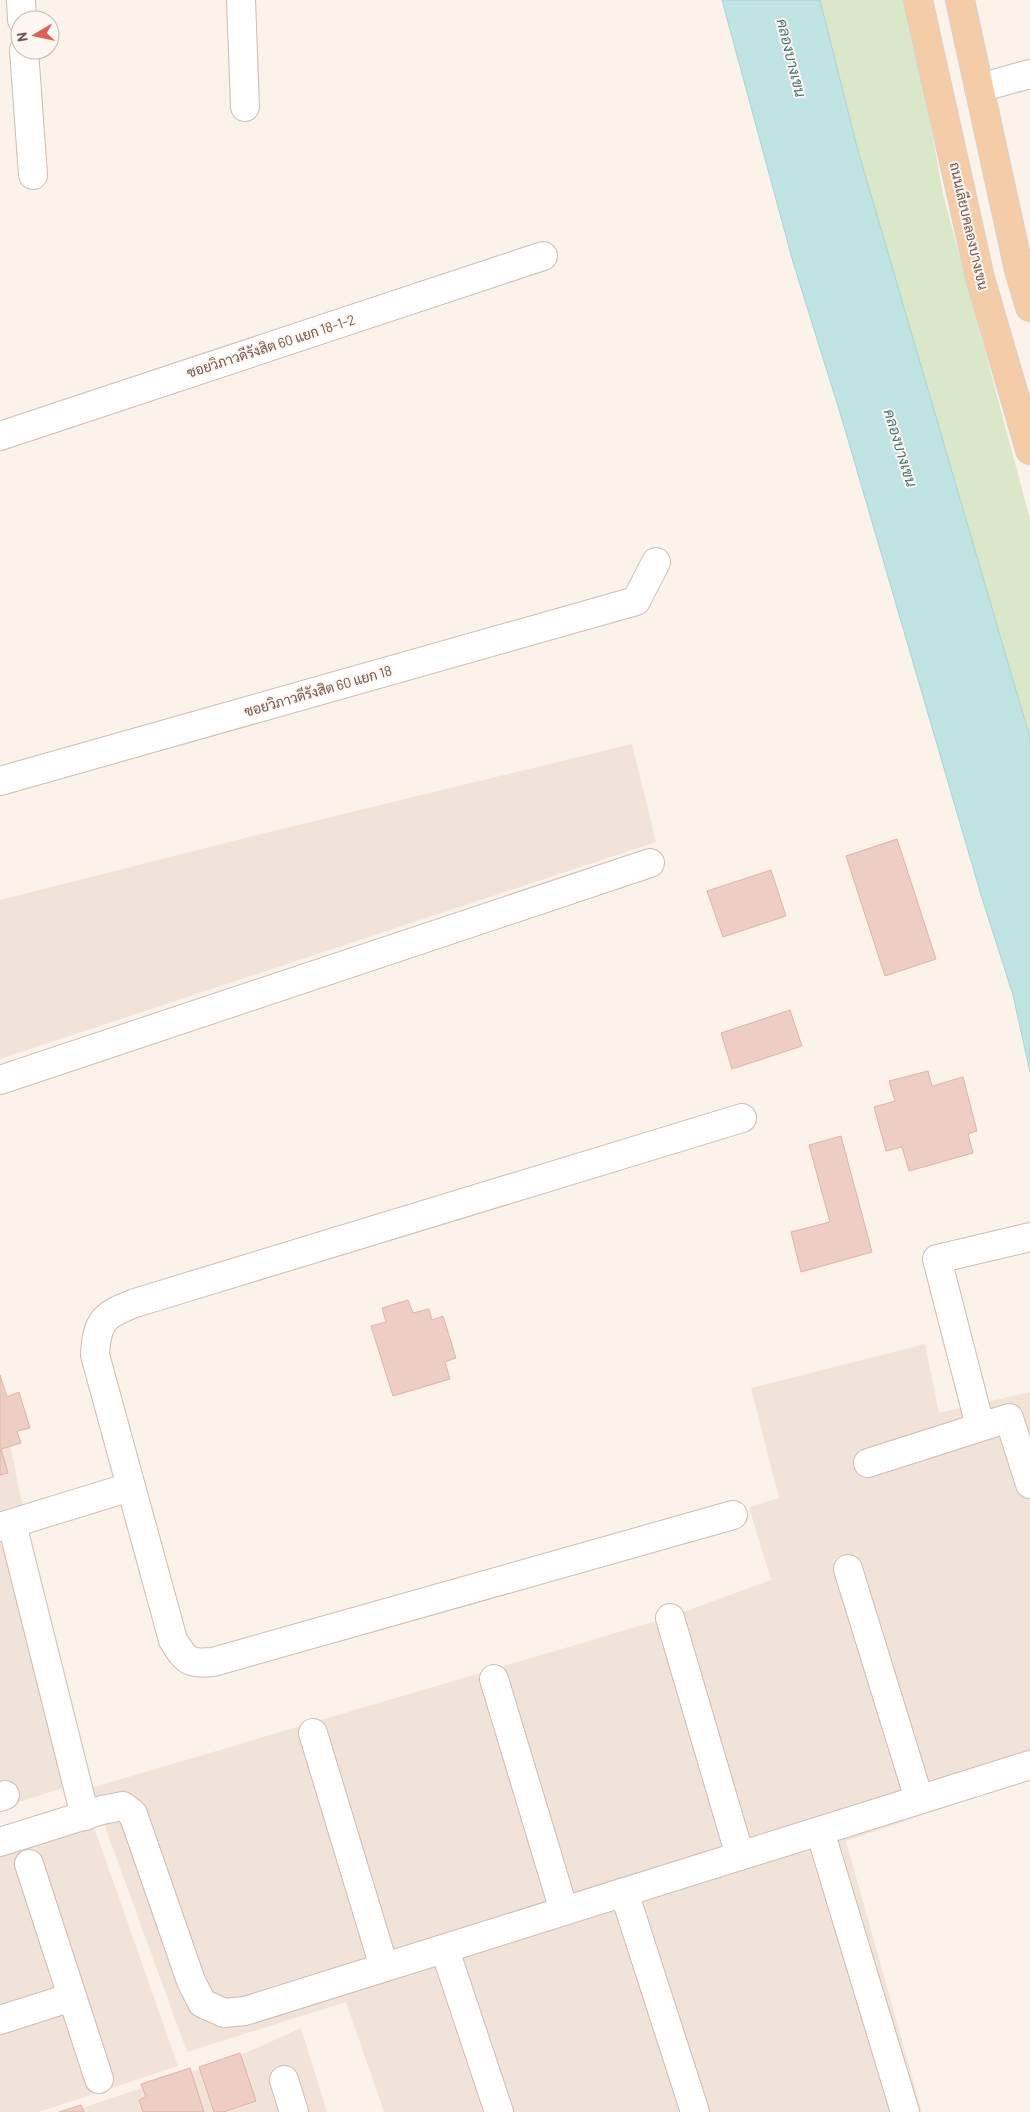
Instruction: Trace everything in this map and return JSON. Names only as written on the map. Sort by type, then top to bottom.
[{"type":"main road","name":"ถนนเลียบคลองบางเขน","points":[[918,0],[980,278],[1030,450]]},
{"type":"main road","points":[[960,0],[1019,270],[1030,307]]},
{"type":"street","points":[[244,1],[245,107]]},
{"type":"street","points":[[25,60],[33,175]]},
{"type":"street","points":[[979,88],[1030,74]]},
{"type":"street","name":"ซอยวิภาวดีรังสิต 60 แยก 18-1-2","points":[[0,436],[543,256]]},
{"type":"street","name":"ซอยวิภาวดีรังสิต 60 แยก 18","points":[[0,781],[636,601],[656,562]]},
{"type":"street","points":[[0,1080],[650,863]]},
{"type":"street","points":[[733,1514],[213,1662],[196,1663],[185,1659],[173,1640],[95,1355],[96,1335],[101,1322],[117,1310],[742,1118]]},
{"type":"street","points":[[980,1426],[937,1259],[1030,1237]]},
{"type":"street","points":[[868,1463],[1009,1418],[1030,1484]]},
{"type":"street","points":[[85,1816],[6,1526],[130,1487]]},
{"type":"street","points":[[848,1569],[919,1800]]},
{"type":"street","points":[[670,1618],[740,1856]]},
{"type":"street","points":[[494,1679],[564,1911]]},
{"type":"street","points":[[313,1733],[384,1967]]},
{"type":"street","points":[[0,1842],[102,1810],[123,1806],[133,1814],[191,1982],[202,2003],[224,2013],[245,2011],[384,1967],[445,1950],[1030,1765]]},
{"type":"street","points":[[820,1831],[905,2112]]},
{"type":"street","points":[[29,1864],[99,2080]]},
{"type":"street","points":[[624,1892],[696,2112]]},
{"type":"street","points":[[445,1950],[499,2112]]},
{"type":"street","points":[[0,2020],[72,1997]]},
{"type":"street","points":[[284,2080],[294,2112]]},
{"type":"shaded area","points":[[632,744],[656,842],[0,1059],[0,900]]},
{"type":"shaded area","points":[[925,1344],[939,1413],[1030,1392],[1030,1779],[846,1841],[922,2112],[384,2112],[346,2002],[187,2052],[91,1788],[670,1617],[771,1580],[749,1507],[779,1498],[751,1388]]},
{"type":"shaded area","points":[[0,1395],[79,1783],[0,1808]]},
{"type":"shaded area","points":[[94,1827],[178,2066],[39,2112],[0,2112],[0,1856]]},
{"type":"shaded area","points":[[301,2028],[327,2112],[70,2112],[241,2055]]},
{"type":"green space","points":[[820,0],[908,0],[943,194],[1030,519],[1030,738],[857,147]]},
{"type":"water","name":"คลองบางเขน","points":[[722,0],[820,0],[857,147],[1030,738],[1030,1072],[1013,995],[981,895],[842,419],[793,262]]},
{"type":"building","points":[[897,839],[936,959],[885,976],[846,856]]},
{"type":"building","points":[[771,870],[786,916],[723,937],[707,891]]},
{"type":"building","points":[[790,1010],[802,1046],[732,1069],[721,1033]]},
{"type":"building","points":[[928,1071],[932,1086],[963,1077],[977,1131],[968,1134],[973,1153],[909,1171],[902,1147],[886,1151],[874,1107],[895,1101],[889,1081]]},
{"type":"building","points":[[841,1136],[872,1252],[801,1272],[791,1232],[830,1222],[809,1145]]},
{"type":"building","points":[[408,1300],[413,1313],[429,1309],[432,1320],[443,1316],[456,1358],[445,1362],[450,1379],[393,1396],[371,1326],[386,1322],[382,1308]]},
{"type":"building","points":[[0,1375],[7,1397],[19,1392],[30,1428],[17,1431],[21,1443],[1,1449],[8,1473],[0,1475]]},
{"type":"building","points":[[240,2053],[256,2101],[223,2112],[214,2112],[199,2067]]},
{"type":"building","points":[[190,2068],[204,2112],[143,2112],[139,2100],[146,2097],[141,2084]]},
{"type":"building","points":[[81,2105],[84,2112],[59,2112]]}]
